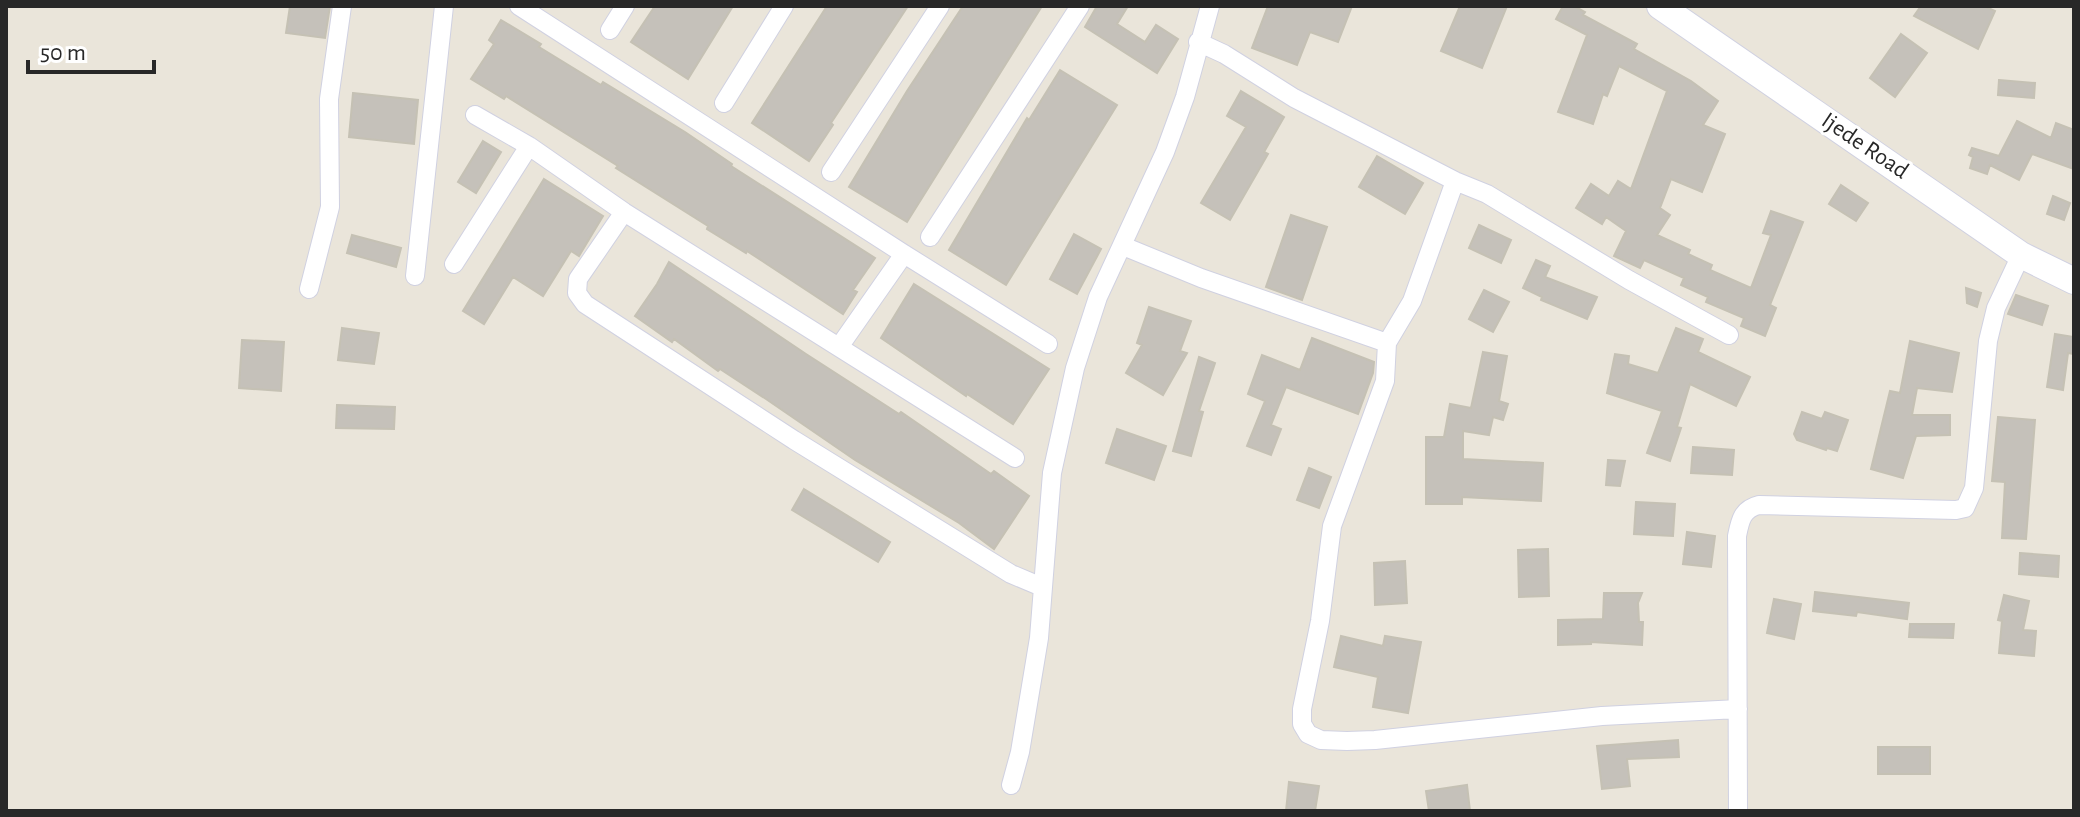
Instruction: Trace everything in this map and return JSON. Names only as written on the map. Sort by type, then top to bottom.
[{"type":"main road","name":"Ijede Road","points":[[1660,6],[2021,255],[2074,281]]},
{"type":"street","points":[[309,289],[330,207],[329,99],[342,6]]},
{"type":"street","points":[[415,276],[444,6]]},
{"type":"street","points":[[519,6],[1048,344]]},
{"type":"street","points":[[610,30],[625,6]]},
{"type":"street","points":[[724,103],[784,6]]},
{"type":"street","points":[[831,172],[940,6]]},
{"type":"street","points":[[930,237],[1080,6]]},
{"type":"street","points":[[1011,785],[1020,752],[1039,638],[1052,473],[1075,368],[1098,297],[1165,152],[1185,97],[1210,6]]},
{"type":"street","points":[[1198,42],[1224,54],[1294,98],[1455,181],[1487,194],[1629,280],[1729,335]]},
{"type":"street","points":[[475,115],[529,146],[624,212],[1015,458]]},
{"type":"street","points":[[454,264],[529,146]]},
{"type":"street","points":[[1455,181],[1412,301],[1387,343],[1385,381],[1332,526],[1302,724],[1308,734],[1321,740],[1375,740],[1602,716],[1738,709]]},
{"type":"street","points":[[624,212],[578,279],[577,293],[585,304],[794,440],[1011,574],[1042,587]]},
{"type":"street","points":[[1123,246],[1201,278],[1387,343]]},
{"type":"street","points":[[839,347],[904,254]]},
{"type":"street","points":[[1738,811],[1737,536],[1741,518],[1749,508],[1759,505],[1965,508],[1974,488],[1988,341],[1996,308],[2021,255]]},
{"type":"building","points":[[290,6],[330,6],[325,38],[286,33]]},
{"type":"building","points":[[655,6],[733,6],[688,79],[631,42]]},
{"type":"building","points":[[827,6],[908,6],[809,161],[752,123]]},
{"type":"building","points":[[963,6],[1042,6],[907,222],[849,187]]},
{"type":"building","points":[[1097,6],[1128,6],[1117,24],[1145,42],[1156,25],[1178,39],[1157,73],[1085,27]]},
{"type":"building","points":[[1268,6],[1352,6],[1338,42],[1310,32],[1297,65],[1252,48]]},
{"type":"building","points":[[1460,6],[1507,6],[1482,68],[1441,51]]},
{"type":"building","points":[[1563,6],[1574,6],[1585,12],[1583,15],[1637,44],[1634,49],[1691,81],[1718,101],[1703,125],[1725,134],[1702,192],[1671,179],[1660,208],[1670,215],[1657,235],[1690,250],[1688,254],[1712,265],[1710,270],[1751,288],[1771,235],[1763,233],[1771,211],[1803,222],[1770,305],[1776,308],[1765,336],[1741,326],[1744,318],[1706,302],[1708,297],[1681,285],[1684,278],[1644,260],[1640,268],[1614,256],[1626,231],[1606,217],[1602,224],[1576,208],[1591,184],[1609,196],[1618,181],[1631,189],[1667,91],[1619,66],[1607,96],[1603,94],[1593,124],[1558,112],[1587,35],[1556,19]]},
{"type":"building","points":[[1921,6],[1984,6],[1995,11],[1978,49],[1914,16]]},
{"type":"building","points":[[501,20],[601,85],[603,82],[685,132],[731,166],[875,258],[853,290],[857,292],[843,314],[747,251],[707,229],[708,226],[616,168],[618,166],[506,96],[504,99],[471,79],[494,44],[489,40]]},
{"type":"building","points":[[1901,34],[1927,53],[1895,97],[1870,78]]},
{"type":"building","points":[[1060,70],[1117,105],[1006,285],[949,250],[1027,118],[1029,120]]},
{"type":"building","points":[[1999,80],[2035,83],[2034,98],[1998,95]]},
{"type":"building","points":[[1241,91],[1284,117],[1264,152],[1268,154],[1230,220],[1201,203],[1246,127],[1227,116]]},
{"type":"building","points":[[353,93],[418,100],[414,144],[349,137]]},
{"type":"building","points":[[2017,121],[2051,138],[2056,123],[2074,130],[2074,169],[2032,154],[2019,180],[1990,165],[1987,174],[1970,168],[1972,148],[1999,156]]},
{"type":"building","points":[[483,141],[501,152],[476,193],[458,182]]},
{"type":"building","points":[[1377,156],[1423,183],[1405,214],[1359,187]]},
{"type":"building","points":[[544,179],[603,216],[579,256],[571,251],[543,296],[513,277],[484,324],[463,311]]},
{"type":"building","points":[[1841,185],[1868,203],[1856,221],[1829,204]]},
{"type":"building","points":[[2053,196],[2070,203],[2064,220],[2047,214]]},
{"type":"building","points":[[1291,215],[1327,227],[1302,300],[1266,287]]},
{"type":"building","points":[[1479,225],[1511,240],[1501,263],[1469,248]]},
{"type":"building","points":[[1074,234],[1101,249],[1077,294],[1050,279]]},
{"type":"building","points":[[352,235],[401,248],[396,267],[347,253]]},
{"type":"building","points":[[1536,260],[1550,266],[1545,277],[1597,297],[1587,319],[1541,300],[1542,297],[1523,288]]},
{"type":"building","points":[[669,262],[806,354],[1029,496],[994,549],[959,523],[855,460],[635,316]]},
{"type":"building","points":[[914,284],[1049,369],[1013,424],[881,338]]},
{"type":"building","points":[[1966,288],[1981,293],[1977,307],[1967,303]]},
{"type":"building","points":[[1484,290],[1509,302],[1493,332],[1469,319]]},
{"type":"building","points":[[2016,295],[2048,306],[2042,325],[2008,314]]},
{"type":"building","points":[[1149,307],[1191,321],[1180,351],[1187,353],[1163,395],[1126,373],[1142,345],[1137,343]]},
{"type":"building","points":[[342,328],[379,333],[374,364],[338,360]]},
{"type":"building","points":[[1676,328],[1703,339],[1698,352],[1750,377],[1736,406],[1690,384],[1670,461],[1647,453],[1662,411],[1607,393],[1615,354],[1629,356],[1628,364],[1658,373]]},
{"type":"building","points":[[2055,334],[2074,337],[2074,354],[2068,353],[2063,390],[2047,387]]},
{"type":"building","points":[[1312,338],[1374,362],[1358,414],[1286,387],[1271,425],[1281,429],[1271,455],[1247,446],[1265,401],[1248,394],[1262,355],[1300,370]]},
{"type":"building","points":[[242,340],[284,342],[281,391],[239,388]]},
{"type":"building","points":[[1910,341],[1959,353],[1952,392],[1917,388],[1912,415],[1950,415],[1950,435],[1916,436],[1903,478],[1871,469],[1890,391],[1900,393]]},
{"type":"building","points":[[1483,352],[1507,356],[1499,401],[1508,404],[1503,420],[1493,417],[1489,435],[1463,431],[1463,459],[1543,463],[1541,501],[1462,497],[1462,504],[1426,504],[1426,437],[1444,437],[1450,404],[1471,408]]},
{"type":"building","points":[[1199,357],[1215,363],[1199,411],[1203,412],[1191,456],[1173,451]]},
{"type":"building","points":[[337,405],[395,407],[394,429],[336,428]]},
{"type":"building","points":[[1802,412],[1822,419],[1825,412],[1848,420],[1837,451],[1797,440],[1794,434]]},
{"type":"building","points":[[1998,417],[2035,420],[2026,539],[2002,538],[2005,482],[1992,481]]},
{"type":"building","points":[[1117,429],[1166,446],[1154,480],[1106,463]]},
{"type":"building","points":[[1693,447],[1734,450],[1732,475],[1691,473]]},
{"type":"building","points":[[1608,460],[1625,461],[1620,486],[1606,485]]},
{"type":"building","points":[[1309,468],[1331,477],[1319,508],[1297,500]]},
{"type":"building","points":[[804,489],[890,542],[878,562],[792,510]]},
{"type":"building","points":[[1636,502],[1675,504],[1673,536],[1634,534]]},
{"type":"building","points":[[1687,532],[1715,536],[1711,567],[1683,564]]},
{"type":"building","points":[[1548,549],[1549,596],[1519,597],[1518,550]]},
{"type":"building","points":[[2020,553],[2059,556],[2058,577],[2019,574]]},
{"type":"building","points":[[1405,561],[1407,603],[1375,605],[1374,563]]},
{"type":"building","points":[[1815,592],[1909,603],[1907,619],[1857,612],[1856,616],[1813,611]]},
{"type":"building","points":[[1604,593],[1642,593],[1638,603],[1639,622],[1643,622],[1642,645],[1591,642],[1558,645],[1558,620],[1603,619]]},
{"type":"building","points":[[2004,595],[2029,601],[2023,630],[2036,631],[2034,656],[1999,653],[2002,621],[1998,620]]},
{"type":"building","points":[[1774,599],[1801,604],[1794,639],[1767,633]]},
{"type":"building","points":[[1910,624],[1954,624],[1953,638],[1909,637]]},
{"type":"building","points":[[1341,636],[1383,646],[1385,636],[1421,642],[1408,713],[1373,707],[1378,677],[1334,667]]},
{"type":"building","points":[[1678,740],[1679,757],[1627,759],[1630,786],[1602,789],[1597,746]]},
{"type":"building","points":[[1878,747],[1930,747],[1930,774],[1878,774]]},
{"type":"building","points":[[1289,782],[1319,786],[1315,811],[1286,811]]},
{"type":"building","points":[[1467,785],[1470,811],[1429,811],[1426,791]]}]
